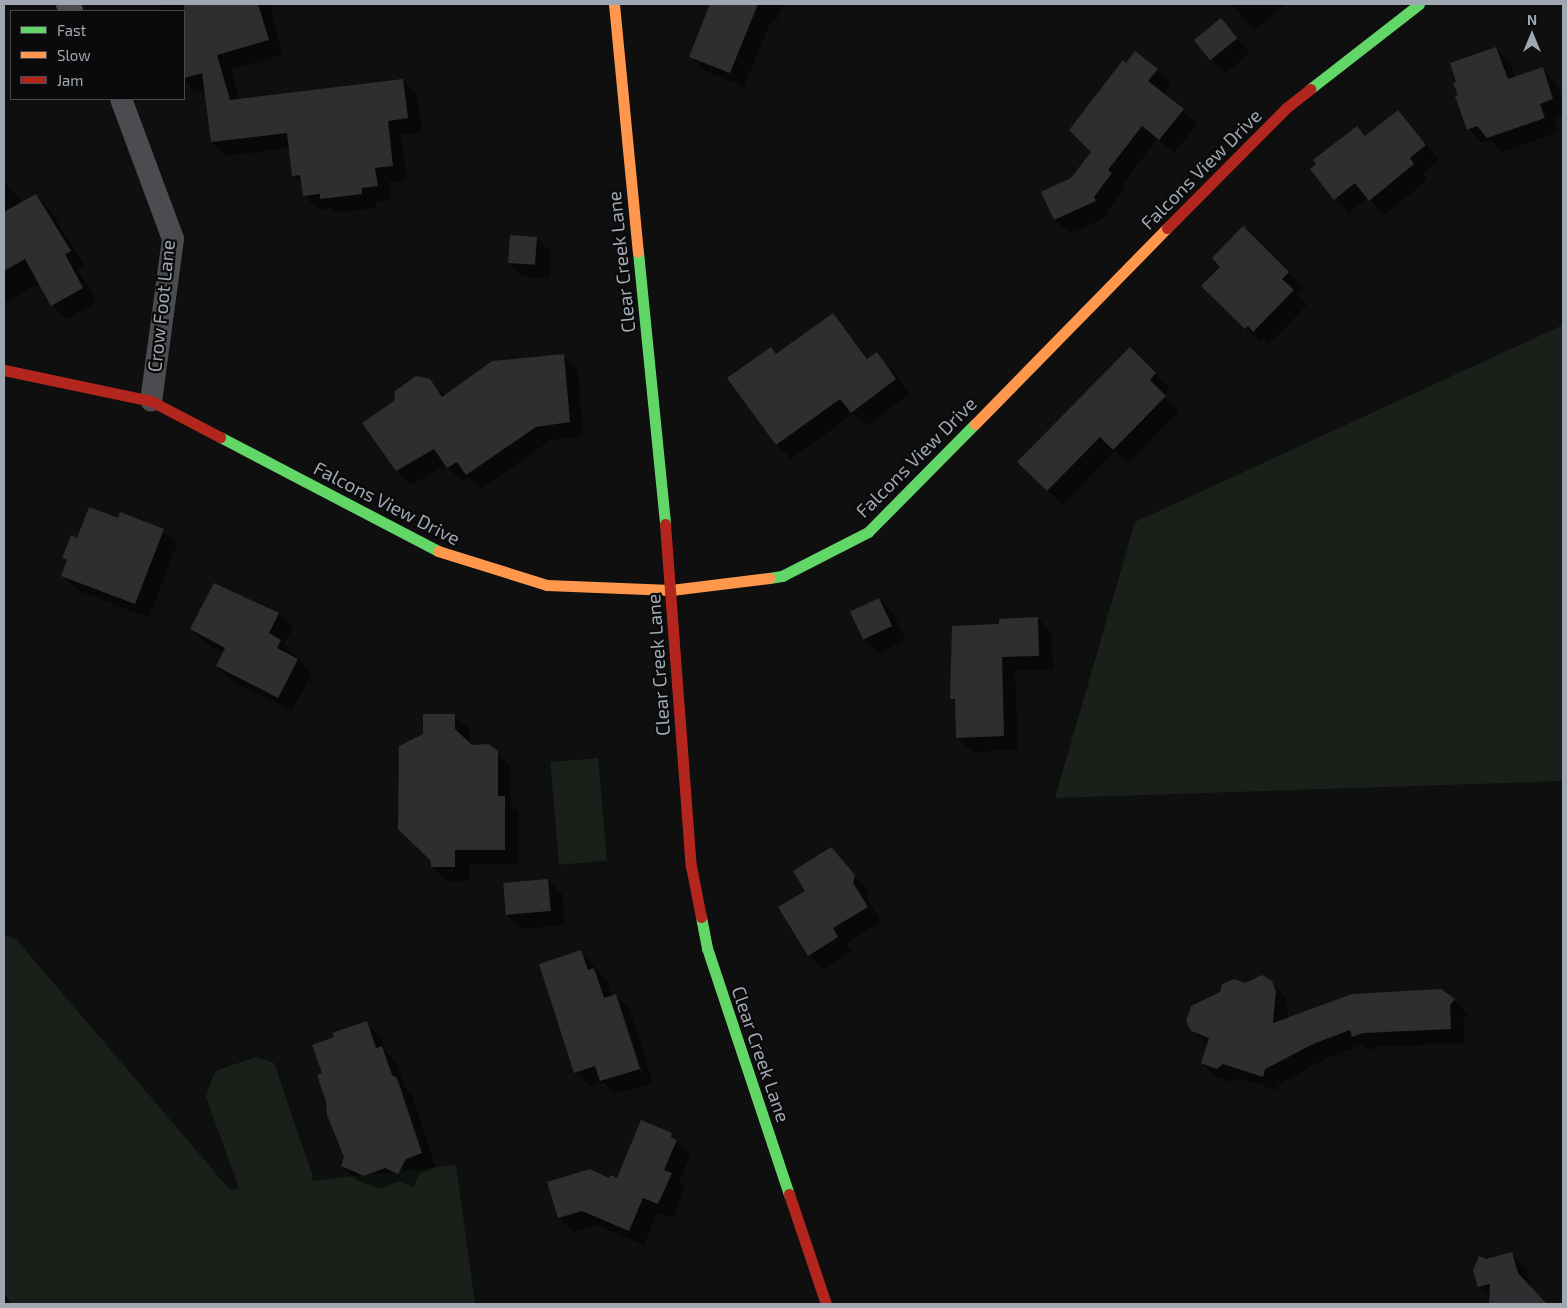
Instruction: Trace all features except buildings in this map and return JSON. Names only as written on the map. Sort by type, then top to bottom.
[{"type":"street","name":"Clear Creek Lane","points":[[614,4],[670,590],[691,866],[707,948],[826,1304]]},
{"type":"street","name":"Falcons View Drive","points":[[4,370],[151,401],[450,557],[547,585],[670,590],[782,576],[868,532],[1286,108],[1419,4]]},
{"type":"street","name":"Crow Foot Lane","points":[[121,100],[172,239],[151,401]]},
{"type":"shaded area","points":[[1563,325],[1563,781],[1055,798],[1135,522]]},
{"type":"shaded area","points":[[598,758],[607,861],[559,865],[550,762]]},
{"type":"shaded area","points":[[4,934],[16,939],[230,1190],[239,1188],[206,1097],[215,1071],[256,1057],[274,1063],[313,1177],[311,1181],[456,1165],[475,1304],[11,1304],[4,1292]]},
{"type":"traffic: fast","points":[[1310,89],[1419,4]]},
{"type":"traffic: fast","points":[[638,252],[665,524]]},
{"type":"traffic: fast","points":[[769,578],[782,576],[868,532],[975,424]]},
{"type":"traffic: fast","points":[[220,437],[438,551]]},
{"type":"traffic: fast","points":[[701,917],[707,948],[789,1194]]},
{"type":"traffic: slow","points":[[614,4],[638,252]]},
{"type":"traffic: slow","points":[[975,424],[1167,228]]},
{"type":"traffic: slow","points":[[438,551],[547,585],[671,590],[769,578]]},
{"type":"traffic: jam","points":[[1167,228],[1286,108],[1310,89]]},
{"type":"traffic: jam","points":[[4,370],[151,401],[220,437]]},
{"type":"traffic: jam","points":[[665,524],[691,866],[701,917]]},
{"type":"traffic: jam","points":[[789,1194],[826,1304]]}]
